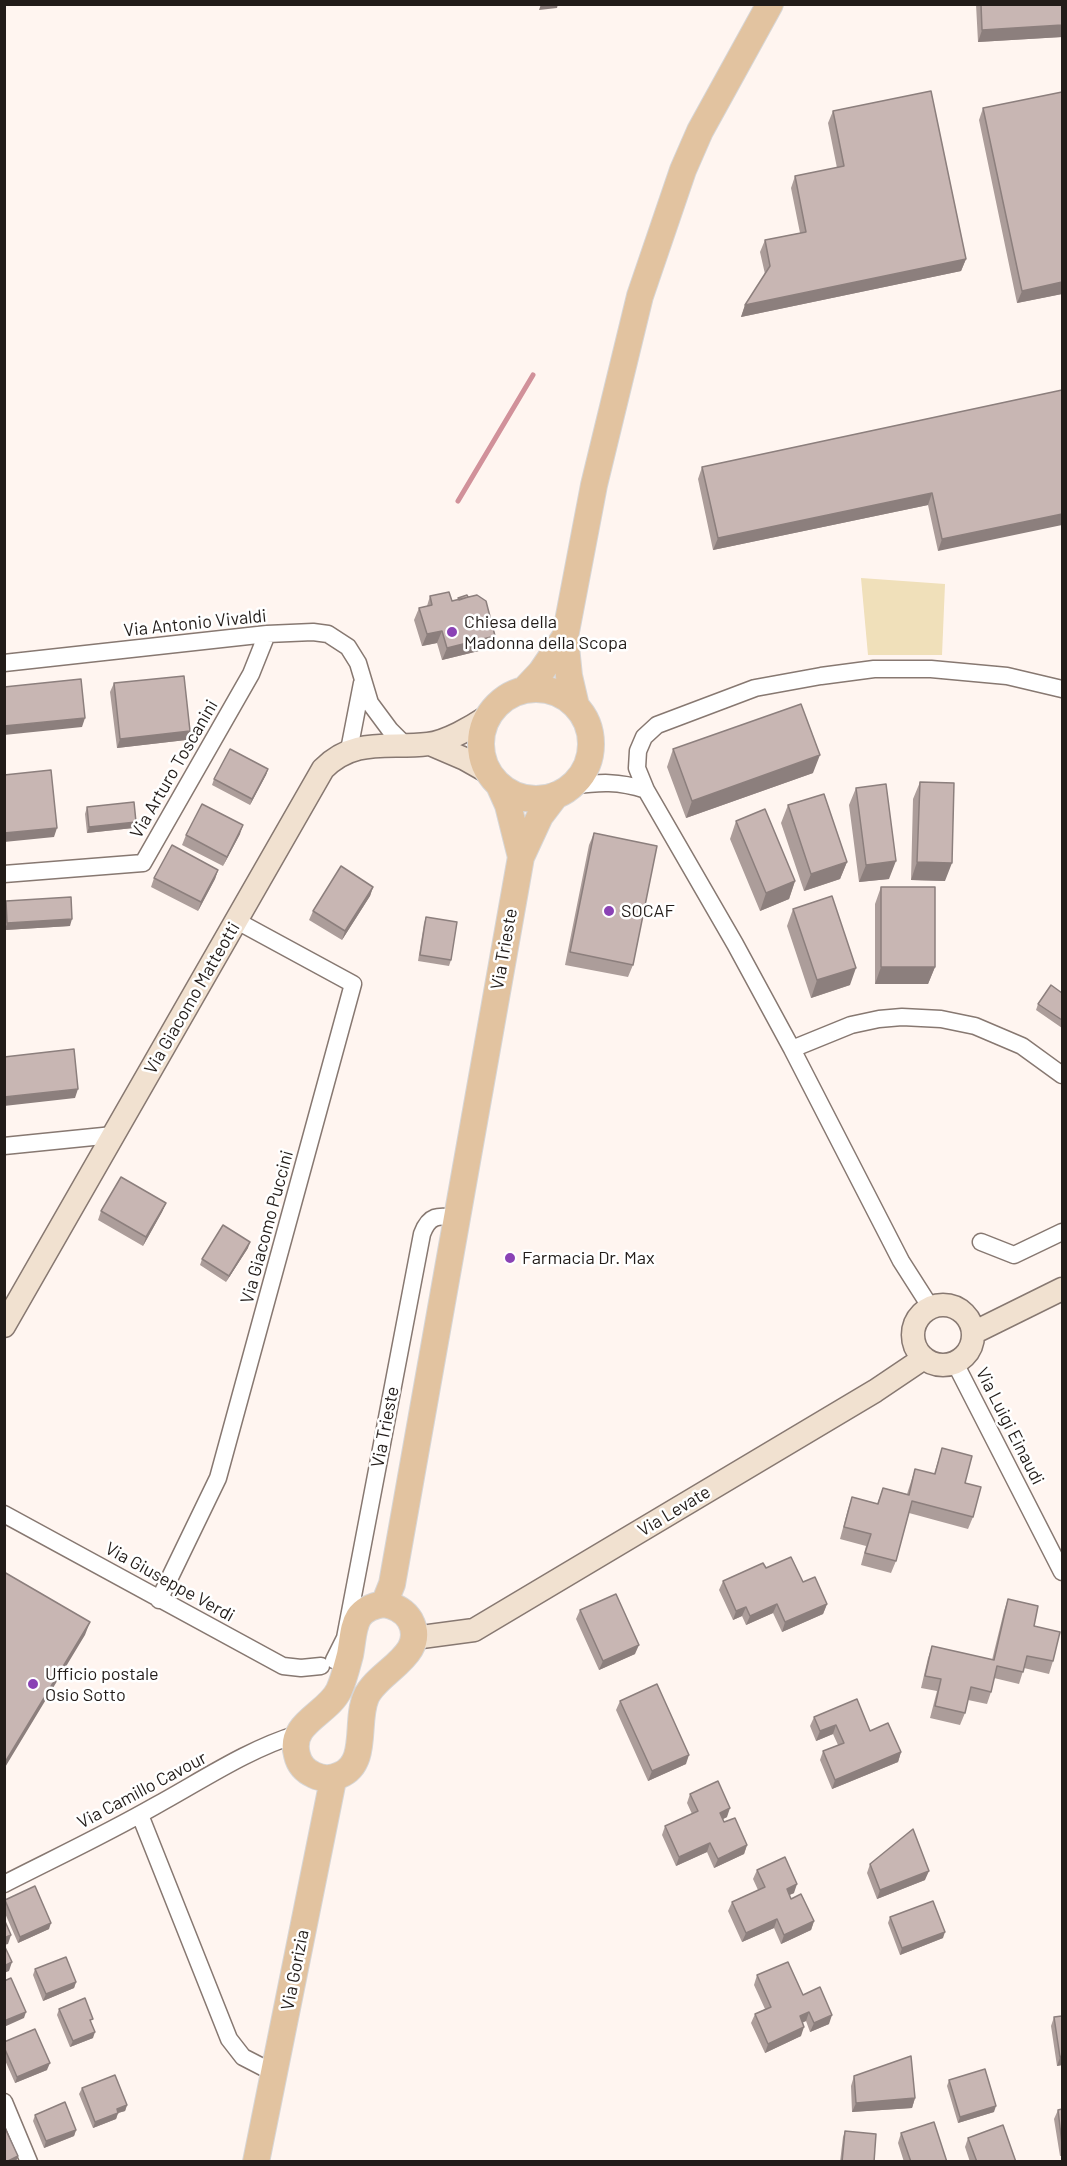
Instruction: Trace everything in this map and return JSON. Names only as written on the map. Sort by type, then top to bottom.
[{"type":"main road","points":[[521,857],[540,816],[585,768],[591,747],[588,725],[576,706],[569,676],[565,637],[594,485],[640,296],[683,170],[700,131],[770,4]]},
{"type":"main road","points":[[521,857],[508,805],[481,749],[482,732],[487,717],[503,700],[524,690],[541,672],[565,637]]},
{"type":"main road","points":[[524,690],[552,691],[576,706]]},
{"type":"main road","points":[[494,779],[516,796],[526,798],[536,799],[564,790]]},
{"type":"main road","name":"Via Trieste","points":[[384,1604],[392,1584],[521,857]]},
{"type":"main road","points":[[374,1605],[391,1605],[404,1612],[412,1625],[414,1638],[409,1651],[379,1679],[366,1696],[361,1711],[360,1749],[356,1762],[345,1773],[331,1778],[321,1778],[311,1774],[302,1765],[296,1751],[298,1734],[304,1724],[331,1702],[339,1691],[350,1654],[355,1623],[359,1616],[374,1605]]},
{"type":"main road","name":"Via Gorizia","points":[[256,2162],[332,1785],[331,1778]]},
{"type":"street","name":"Via Antonio Vivaldi","points":[[4,663],[267,634],[313,632],[328,634],[348,647],[358,663],[370,703],[390,730],[405,745]]},
{"type":"street","name":"Via Arturo Toscanini","points":[[4,874],[143,863],[251,674],[267,634]]},
{"type":"street","points":[[931,1308],[901,1261],[735,944],[646,790],[638,768],[638,751],[644,738],[657,725],[755,688],[821,676],[874,669],[931,669],[1006,676],[1062,689]]},
{"type":"street","name":"Via Antonio Vivaldi","points":[[350,750],[362,682]]},
{"type":"street","points":[[430,744],[461,732],[487,717]]},
{"type":"street","name":"Via Giacomo Matteotti","points":[[4,1326],[322,769],[350,750],[369,746],[430,744]]},
{"type":"street","points":[[430,744],[465,759],[494,779]]},
{"type":"street","points":[[564,790],[601,782],[625,783],[646,790]]},
{"type":"street","name":"Via Giacomo Puccini","points":[[159,1600],[218,1478],[353,984],[237,921]]},
{"type":"street","points":[[792,1049],[851,1025],[879,1019],[902,1017],[941,1019],[975,1026],[1022,1046],[1062,1076]]},
{"type":"street","points":[[4,1146],[112,1135]]},
{"type":"street","name":"Via Trieste","points":[[327,1663],[345,1638],[422,1234],[426,1224],[434,1218],[456,1218]]},
{"type":"street","points":[[981,1242],[1014,1255],[1062,1232]]},
{"type":"street","points":[[973,1333],[1062,1289]]},
{"type":"street","points":[[950,1306],[958,1309],[971,1323],[973,1333],[972,1345],[965,1356],[955,1363],[939,1365],[924,1358],[918,1352],[913,1335],[918,1319],[931,1308],[950,1306]]},
{"type":"street","name":"Via Levate","points":[[414,1638],[474,1630],[876,1390],[924,1358]]},
{"type":"street","name":"Via Luigi Einaudi","points":[[955,1363],[1062,1572]]},
{"type":"street","name":"Via Giuseppe Verdi","points":[[4,1514],[283,1666],[301,1668],[327,1663]]},
{"type":"street","name":"Via Camillo Cavour","points":[[4,1884],[140,1815],[279,1739],[298,1734]]},
{"type":"street","points":[[140,1815],[229,2039],[243,2057],[274,2073]]},
{"type":"street","points":[[4,2102],[29,2162]]},
{"type":"shaded area","points":[[861,578],[945,584],[942,655],[868,655]]},
{"type":"building","points":[[981,4],[1062,4],[1062,25],[982,30]]},
{"type":"building","points":[[931,91],[966,259],[745,305],[770,266],[765,240],[806,232],[795,176],[844,166],[833,111]]},
{"type":"building","points":[[1062,92],[1062,282],[1022,291],[983,108]]},
{"type":"building","points":[[1062,390],[1062,514],[942,539],[932,493],[718,538],[702,467]]},
{"type":"building","name":"Chiesa della Madonna della Scopa","points":[[449,592],[452,601],[477,595],[486,601],[495,636],[447,648],[442,631],[427,634],[419,608],[432,605],[430,596]]},
{"type":"building","points":[[184,676],[190,731],[120,739],[114,683]]},
{"type":"building","points":[[81,679],[85,718],[4,726],[4,687]]},
{"type":"building","points":[[801,704],[820,755],[692,801],[673,749]]},
{"type":"building","points":[[230,749],[268,769],[252,799],[214,779]]},
{"type":"building","points":[[51,770],[57,828],[4,833],[4,775]]},
{"type":"building","points":[[920,782],[954,783],[952,863],[917,862]]},
{"type":"building","points":[[886,784],[896,861],[866,865],[856,788]]},
{"type":"building","points":[[824,794],[847,862],[811,874],[788,805]]},
{"type":"building","points":[[134,802],[136,822],[89,827],[87,807]]},
{"type":"building","points":[[202,804],[243,825],[227,857],[186,835]]},
{"type":"building","points":[[765,809],[795,881],[766,893],[736,821]]},
{"type":"building","name":"SOCAF","points":[[594,833],[657,846],[633,965],[570,952]]},
{"type":"building","points":[[172,845],[218,870],[201,902],[154,878]]},
{"type":"building","points":[[341,866],[373,887],[345,931],[313,911]]},
{"type":"building","points":[[881,887],[935,887],[935,967],[881,967]]},
{"type":"building","points":[[832,896],[856,968],[817,980],[793,909]]},
{"type":"building","points":[[71,897],[72,919],[7,923],[6,901]]},
{"type":"building","points":[[426,917],[457,922],[451,960],[420,955]]},
{"type":"building","points":[[1051,985],[1062,993],[1062,1020],[1038,1004]]},
{"type":"building","points":[[74,1049],[78,1089],[4,1097],[4,1057]]},
{"type":"building","points":[[121,1177],[166,1203],[146,1237],[101,1211]]},
{"type":"building","points":[[223,1225],[250,1242],[229,1276],[202,1259]]},
{"type":"building","points":[[942,1448],[972,1456],[965,1483],[981,1487],[973,1517],[912,1501],[896,1561],[865,1553],[871,1534],[844,1527],[852,1497],[878,1504],[883,1488],[909,1495],[915,1469],[935,1474]]},
{"type":"building","points":[[791,1557],[803,1582],[815,1577],[827,1604],[785,1622],[777,1604],[750,1616],[746,1607],[736,1611],[723,1581],[763,1563],[766,1568]]},
{"type":"building","points":[[4,1572],[90,1622],[4,1764]]},
{"type":"building","points":[[616,1594],[639,1645],[603,1661],[580,1610]]},
{"type":"building","points":[[1008,1599],[1038,1606],[1034,1626],[1060,1632],[1053,1661],[1027,1656],[1023,1672],[997,1666],[991,1692],[971,1687],[965,1713],[935,1706],[941,1679],[925,1676],[932,1646],[994,1660]]},
{"type":"building","points":[[657,1684],[689,1755],[652,1771],[620,1701]]},
{"type":"building","points":[[857,1699],[870,1731],[888,1723],[901,1752],[835,1780],[823,1751],[844,1743],[836,1725],[820,1731],[814,1717]]},
{"type":"building","points":[[718,1781],[730,1808],[720,1813],[724,1822],[735,1818],[747,1845],[718,1859],[710,1843],[679,1857],[665,1826],[698,1811],[690,1794]]},
{"type":"building","points":[[913,1829],[929,1871],[880,1890],[870,1864]]},
{"type":"building","points":[[785,1857],[797,1884],[787,1889],[791,1899],[801,1894],[814,1921],[784,1935],[777,1919],[746,1933],[732,1902],[765,1887],[757,1870]]},
{"type":"building","points":[[35,1886],[51,1923],[20,1937],[5,1900]]},
{"type":"building","points":[[933,1901],[945,1932],[902,1948],[890,1917]]},
{"type":"building","points":[[4,1919],[11,1935],[4,1938]]},
{"type":"building","points":[[4,1945],[12,1962],[4,1966]]},
{"type":"building","points":[[66,1957],[76,1982],[46,1994],[35,1969]]},
{"type":"building","points":[[788,1962],[803,1995],[820,1987],[832,2015],[814,2023],[809,2012],[800,2016],[804,2027],[768,2044],[755,2014],[771,2007],[757,1975]]},
{"type":"building","points":[[11,1978],[26,2012],[4,2021],[4,1981]]},
{"type":"building","points":[[85,1998],[95,2032],[73,2041],[59,2009]]},
{"type":"building","points":[[1062,2016],[1062,2056],[1060,2057],[1054,2017]]},
{"type":"building","points":[[35,2029],[50,2063],[17,2077],[4,2042]]},
{"type":"building","points":[[911,2056],[915,2098],[856,2103],[854,2076]]},
{"type":"building","points":[[985,2069],[996,2106],[960,2117],[949,2080]]},
{"type":"building","points":[[115,2075],[127,2105],[117,2109],[118,2113],[95,2122],[82,2088]]},
{"type":"building","points":[[65,2102],[76,2130],[46,2141],[35,2115]]},
{"type":"building","points":[[1062,2109],[1062,2144],[1058,2110]]},
{"type":"building","points":[[934,2122],[947,2162],[911,2162],[901,2133]]},
{"type":"building","points":[[1003,2125],[1016,2162],[977,2162],[968,2138]]},
{"type":"building","points":[[4,2126],[18,2156],[6,2162],[4,2162]]},
{"type":"building","points":[[845,2131],[876,2134],[874,2162],[842,2162]]},
{"type":"waterway","points":[[458,501],[533,375]]},
{"type":"place","name":"Chiesa della Madonna della Scopa","points":[[452,632]]},
{"type":"place","name":"SOCAF","points":[[609,911]]},
{"type":"place","name":"Farmacia Dr. Max","points":[[510,1258]]},
{"type":"place","name":"Ufficio postale Osio Sotto","points":[[33,1684]]}]
